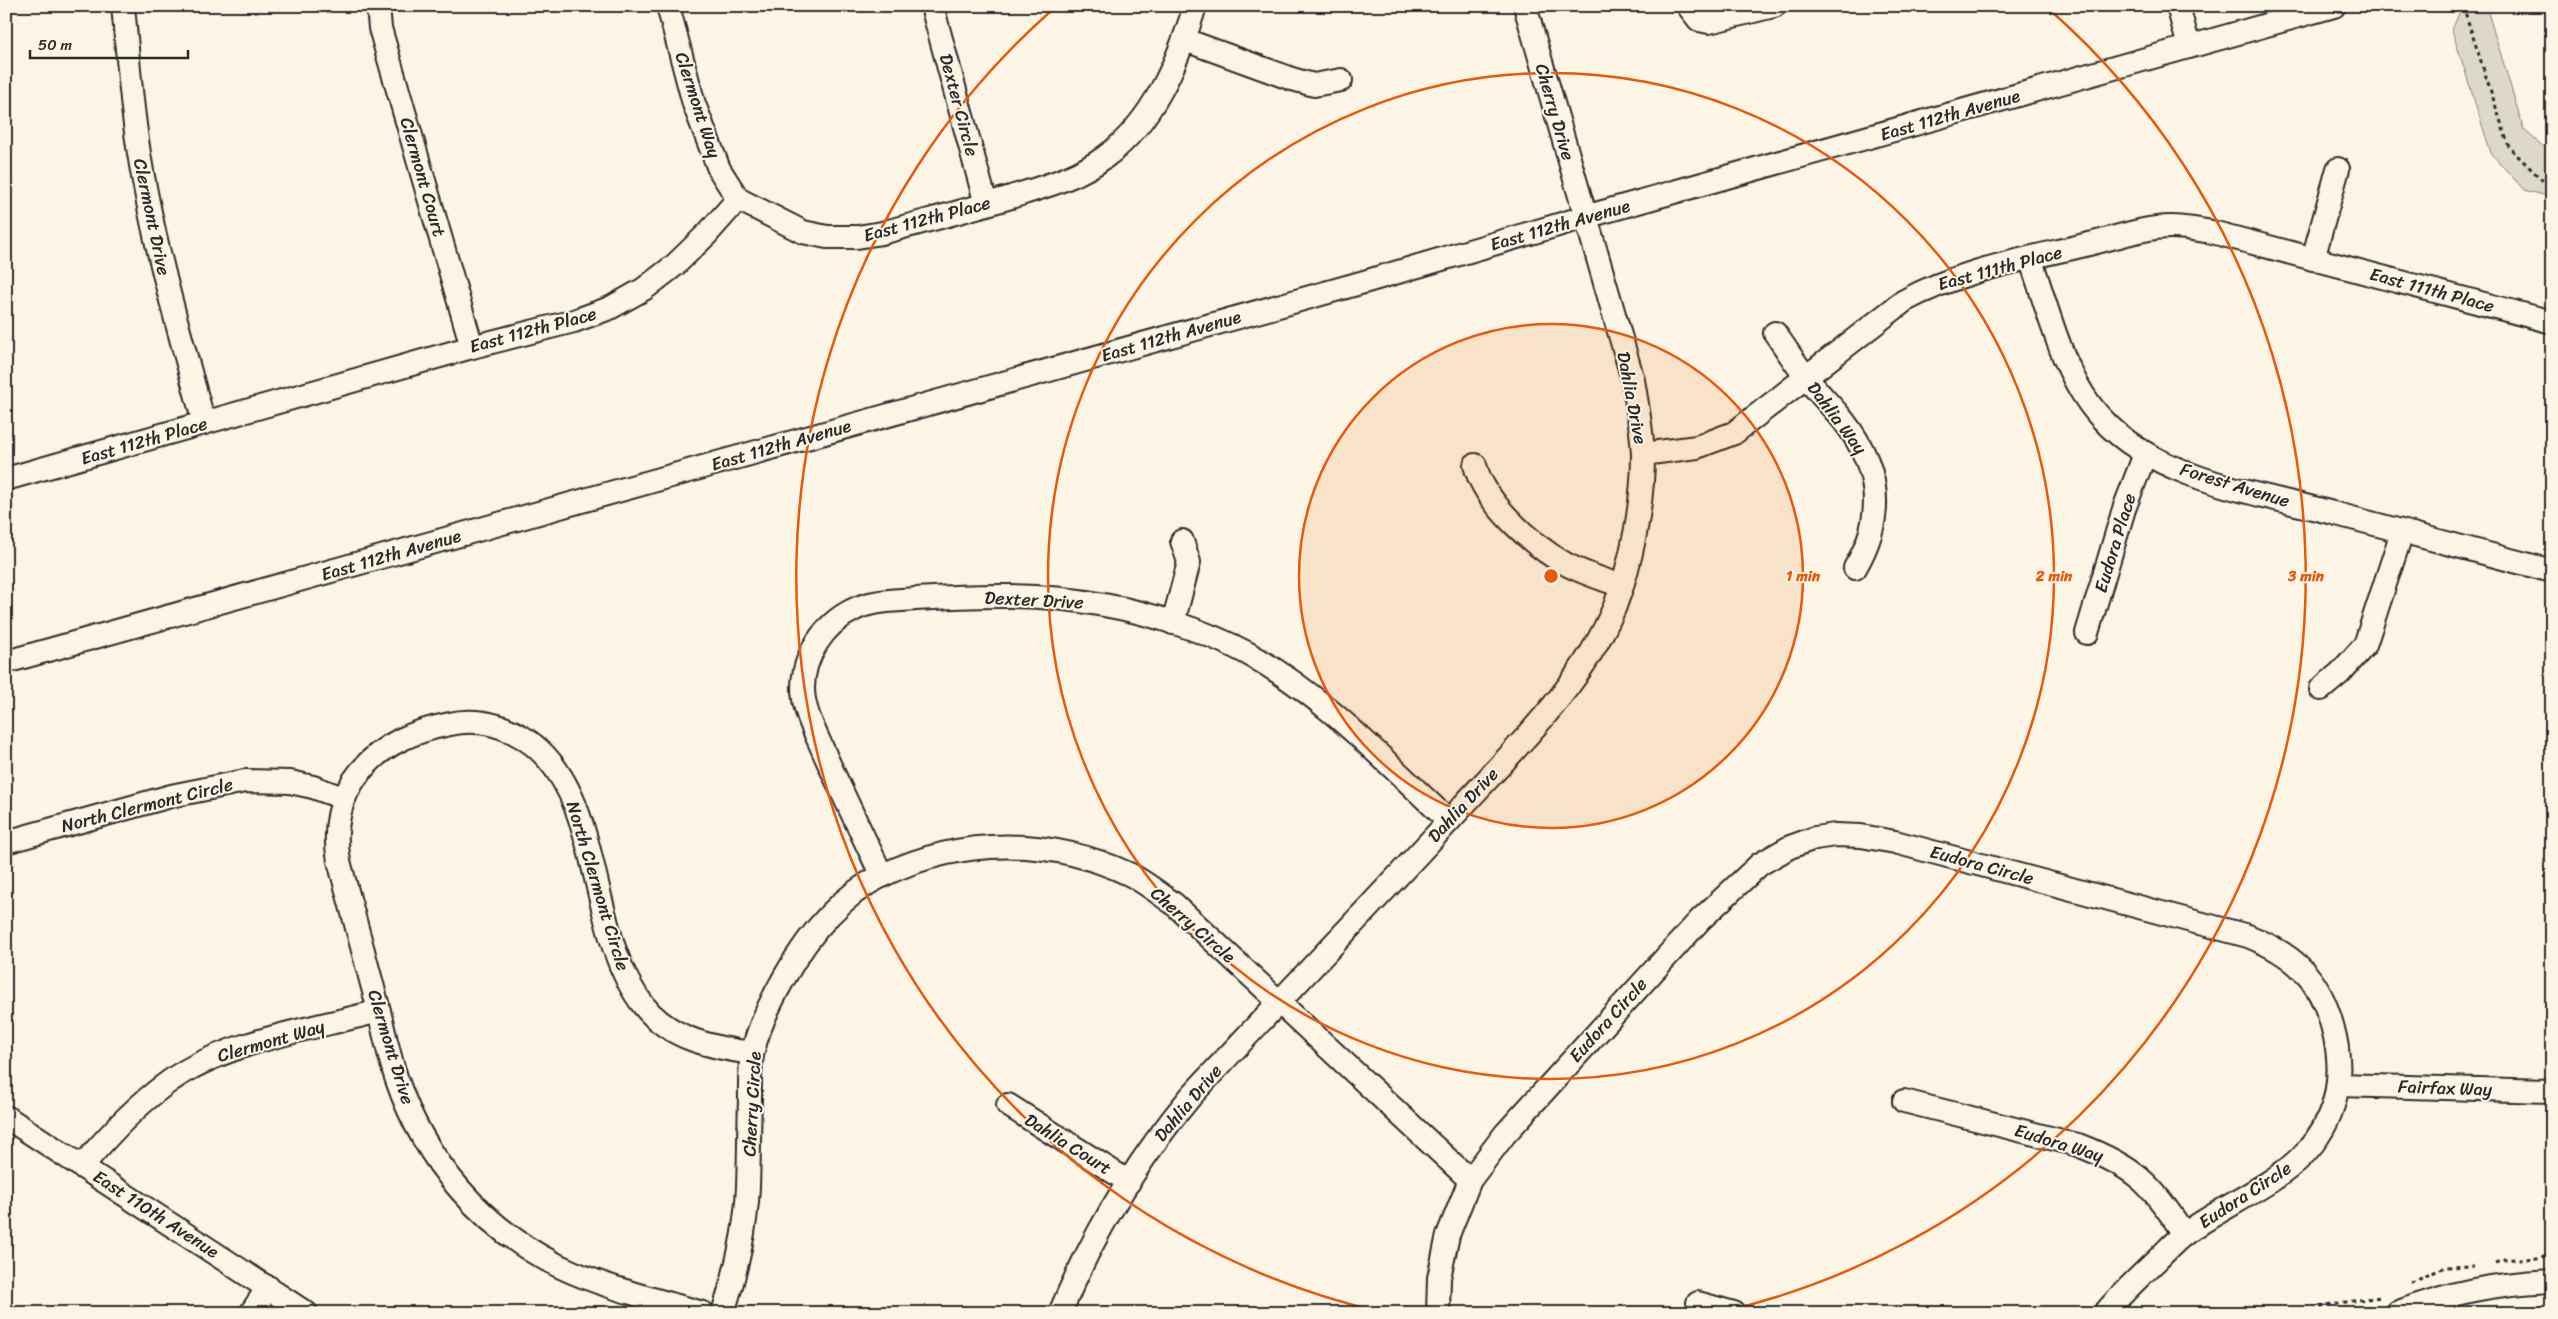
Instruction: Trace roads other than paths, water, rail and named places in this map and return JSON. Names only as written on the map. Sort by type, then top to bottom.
[{"type":"street","name":"Clermont Drive","points":[[123,6],[136,138],[144,186],[168,287],[204,423]]},
{"type":"street","name":"Clermont Court","points":[[378,6],[383,37],[472,347]]},
{"type":"street","name":"Clermont Way","points":[[668,6],[694,104],[719,169],[738,199]]},
{"type":"street","name":"Dexter Circle","points":[[932,6],[986,204]]},
{"type":"street","name":"East 112th Place","points":[[6,479],[472,347],[574,321],[610,308],[644,289],[670,270],[707,234],[738,199],[803,232],[827,237],[857,237],[986,204],[1068,178],[1107,156],[1142,120],[1169,77],[1185,40],[1195,6]]},
{"type":"street","name":"Cherry Drive","points":[[1525,6],[1585,217]]},
{"type":"street","points":[[1694,13],[1709,22],[1726,20],[1774,6]]},
{"type":"street","points":[[2178,6],[2189,47]]},
{"type":"street","name":"East 112th Avenue","points":[[6,662],[1364,282],[1585,217],[2334,6]]},
{"type":"street","points":[[1185,40],[1292,80],[1314,85],[1341,80]]},
{"type":"street","points":[[2313,258],[2338,169]]},
{"type":"street","name":"Dahlia Drive","points":[[1060,1313],[1093,1239],[1162,1131],[1191,1096],[1280,1003],[1533,729],[1583,668],[1600,637],[1622,586],[1628,564],[1641,489],[1643,454],[1633,380],[1585,217]]},
{"type":"street","name":"East 111th Place","points":[[1643,454],[1698,447],[1734,433],[1904,301],[1925,289],[1950,280],[2030,258],[2134,233],[2170,227],[2212,232],[2552,322]]},
{"type":"street","name":"Forest Avenue","points":[[2030,258],[2074,381],[2102,419],[2116,433],[2146,454],[2202,478],[2552,571]]},
{"type":"street","name":"Dahlia Way","points":[[1776,333],[1806,377],[1844,422],[1868,460],[1873,475],[1876,503],[1874,520],[1862,557],[1855,568]]},
{"type":"street","name":"Eudora Place","points":[[2087,633],[2124,509],[2146,454]]},
{"type":"street","points":[[1475,465],[1482,487],[1498,507],[1548,553],[1578,571],[1622,586]]},
{"type":"street","points":[[2321,689],[2340,673],[2365,645],[2402,532]]},
{"type":"street","points":[[1173,623],[1189,562],[1182,540]]},
{"type":"street","name":"Dexter Drive","points":[[882,876],[843,794],[804,702],[803,687],[808,659],[820,639],[839,619],[853,610],[884,602],[932,598],[1034,597],[1106,605],[1173,623],[1225,642],[1246,653],[1319,702],[1448,821]]},
{"type":"street","name":"North Clermont Circle","points":[[6,842],[171,796],[244,781],[290,782],[313,787],[343,798],[354,778],[374,756],[398,740],[424,729],[470,722],[489,724],[519,735],[535,745],[549,760],[568,788],[582,824],[617,956],[625,978],[646,1008],[664,1024],[686,1037],[718,1048],[752,1053]]},
{"type":"street","name":"Clermont Drive","points":[[343,798],[338,822],[337,848],[397,1080],[416,1125],[441,1167],[493,1223],[538,1254],[560,1266],[617,1289],[703,1313]]},
{"type":"street","name":"Eudora Circle","points":[[1438,1313],[1439,1278],[1448,1235],[1470,1180],[1505,1134],[1700,920],[1760,864],[1790,847],[1815,838],[1835,835],[1895,842],[2248,936],[2272,945],[2290,957],[2305,972],[2327,1008],[2337,1042],[2339,1084],[2323,1130],[2300,1158],[2278,1175],[2184,1234],[2105,1313]]},
{"type":"street","name":"Cherry Circle","points":[[723,1313],[737,1267],[744,1232],[748,1188],[752,1053],[769,1005],[808,938],[839,907],[882,876],[932,857],[994,845],[1050,849],[1089,859],[1130,875],[1174,904],[1470,1180]]},
{"type":"street","name":"Clermont Way","points":[[82,1166],[127,1117],[170,1080],[190,1069],[218,1055],[242,1047],[379,1011]]},
{"type":"street","name":"Fairfax Way","points":[[2339,1084],[2552,1091]]},
{"type":"street","name":"Eudora Way","points":[[1904,1101],[2078,1145],[2102,1154],[2130,1170],[2155,1192],[2184,1234]]},
{"type":"street","name":"Dahlia Court","points":[[1008,1105],[1129,1182]]},
{"type":"street","name":"East 110th Avenue","points":[[6,1117],[306,1313]]},
{"type":"street","points":[[2396,1313],[2437,1297],[2484,1287],[2552,1281]]},
{"type":"street","points":[[251,1313],[268,1287]]},
{"type":"street","points":[[1698,1303],[1734,1313]]}]
